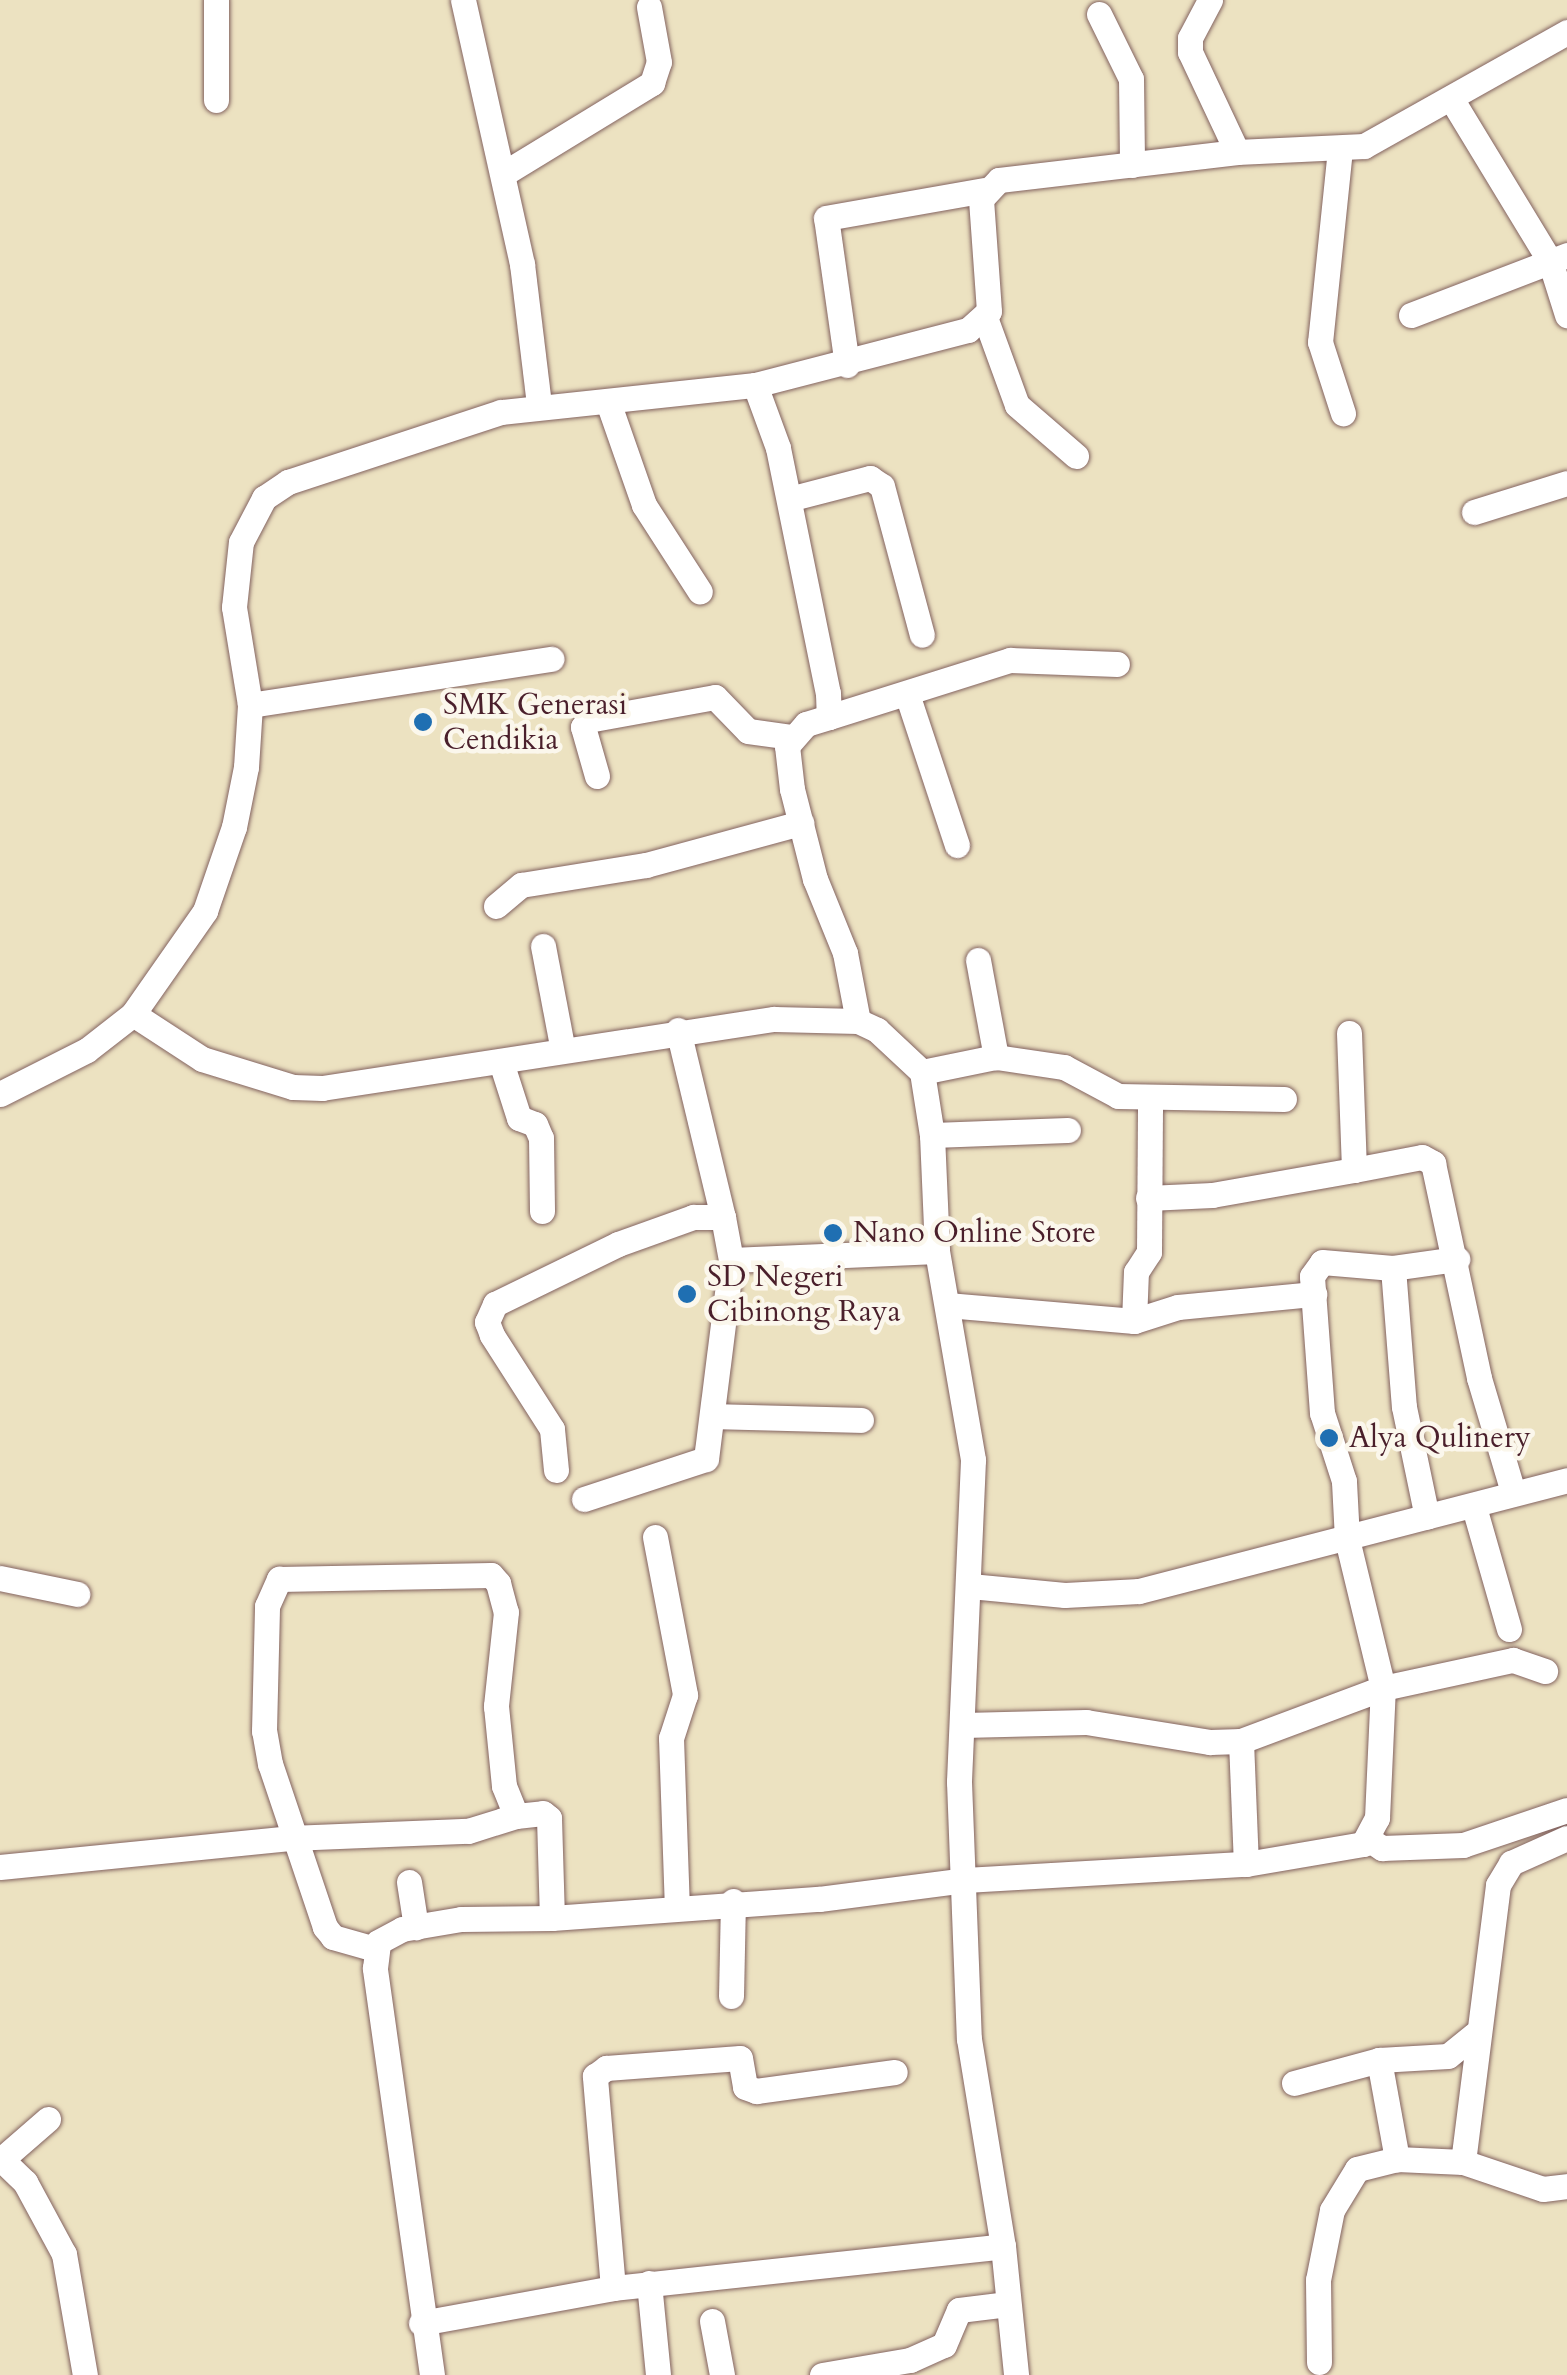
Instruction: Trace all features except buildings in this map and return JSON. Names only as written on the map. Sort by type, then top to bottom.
[{"type":"street","points":[[216,0],[216,100]]},
{"type":"street","points":[[463,0],[504,174],[539,405]]},
{"type":"street","points":[[1210,0],[1190,38],[1190,52],[1236,152]]},
{"type":"street","points":[[504,174],[652,83],[659,62],[650,7]]},
{"type":"street","points":[[1098,14],[1131,79],[1132,166]]},
{"type":"street","points":[[846,365],[826,218],[985,190],[1012,176],[1236,152],[1340,149],[1388,138],[1567,32]]},
{"type":"street","points":[[1452,100],[1558,258],[1567,315]]},
{"type":"street","points":[[1340,149],[1320,342],[1343,413]]},
{"type":"street","points":[[985,190],[986,320],[1017,404],[1076,456]]},
{"type":"street","points":[[1410,315],[1558,258]]},
{"type":"street","points":[[0,1094],[87,1050],[134,1014],[211,897],[241,794],[250,705],[234,607],[241,542],[264,498],[288,482],[409,440],[539,405],[608,402],[754,385],[846,365],[986,320]]},
{"type":"street","points":[[754,385],[789,499],[829,716]]},
{"type":"street","points":[[608,402],[644,505],[700,592]]},
{"type":"street","points":[[789,499],[870,478],[882,486],[922,635]]},
{"type":"street","points":[[1474,512],[1567,483]]},
{"type":"street","points":[[250,705],[552,660]]},
{"type":"street","points":[[596,776],[582,727],[588,720],[716,697],[748,731],[791,737],[829,716],[908,697],[1010,660],[1117,664]]},
{"type":"street","points":[[908,697],[957,845]]},
{"type":"street","points":[[791,737],[787,753],[800,823],[845,952],[858,1021]]},
{"type":"street","points":[[496,906],[521,885],[646,865],[800,823]]},
{"type":"street","points":[[543,946],[562,1046]]},
{"type":"street","points":[[978,960],[996,1057]]},
{"type":"street","points":[[134,1014],[202,1059],[293,1087],[500,1062],[562,1046],[738,1020],[858,1021],[877,1030],[922,1072],[932,1135],[937,1251],[972,1460],[963,1725],[971,2070],[1003,2246],[1016,2375]]},
{"type":"street","points":[[584,1499],[700,1464],[710,1445],[731,1260],[678,1030]]},
{"type":"street","points":[[1348,1033],[1354,1170]]},
{"type":"street","points":[[922,1072],[996,1057],[1044,1062],[1108,1094],[1284,1099]]},
{"type":"street","points":[[500,1062],[519,1118],[535,1124],[540,1138],[542,1211]]},
{"type":"street","points":[[1134,1321],[1136,1272],[1149,1252],[1150,1097]]},
{"type":"street","points":[[932,1135],[1068,1130]]},
{"type":"street","points":[[1148,1198],[1212,1195],[1428,1159],[1458,1259],[1479,1378],[1514,1492]]},
{"type":"street","points":[[556,1470],[552,1429],[492,1335],[490,1312],[632,1238],[694,1217],[723,1217]]},
{"type":"street","points":[[731,1260],[937,1251]]},
{"type":"street","points":[[432,2375],[421,2323],[375,1950],[387,1933],[416,1927],[733,1901],[819,1899],[965,1880],[1246,1864],[1349,1850],[1368,1840],[1376,1818],[1383,1688],[1347,1539],[1344,1481],[1321,1407],[1314,1268],[1322,1262],[1393,1268],[1458,1259]]},
{"type":"street","points":[[1393,1268],[1404,1407],[1427,1517]]},
{"type":"street","points":[[948,1304],[1134,1321],[1224,1300],[1314,1294]]},
{"type":"street","points":[[712,1416],[861,1420]]},
{"type":"street","points":[[970,1586],[1113,1595],[1474,1507],[1514,1492],[1567,1480]]},
{"type":"street","points":[[1474,1507],[1509,1628]]},
{"type":"street","points":[[655,1537],[685,1695],[671,1738],[677,1906]]},
{"type":"street","points":[[375,1950],[333,1936],[325,1927],[290,1838],[264,1732],[269,1592],[286,1577],[491,1575],[506,1596],[496,1706],[504,1786],[516,1816]]},
{"type":"street","points":[[0,1578],[77,1594]]},
{"type":"street","points":[[963,1725],[1086,1722],[1192,1740],[1241,1741],[1383,1688],[1513,1660],[1546,1671]]},
{"type":"street","points":[[1241,1741],[1246,1864]]},
{"type":"street","points":[[1368,1840],[1382,1848],[1463,1845],[1567,1810]]},
{"type":"street","points":[[0,1867],[290,1838],[468,1831],[543,1812],[549,1818],[552,1918]]},
{"type":"street","points":[[1463,2162],[1475,2034],[1502,1873],[1567,1838]]},
{"type":"street","points":[[409,1882],[416,1927]]},
{"type":"street","points":[[731,1996],[733,1901]]},
{"type":"street","points":[[1294,2083],[1379,2060],[1448,2056],[1475,2034]]},
{"type":"street","points":[[613,2288],[596,2086],[596,2076],[606,2068],[732,2057],[743,2062],[745,2087],[756,2092],[895,2072]]},
{"type":"street","points":[[1379,2060],[1397,2159]]},
{"type":"street","points":[[48,2118],[1,2158],[25,2182],[64,2254],[85,2375]]},
{"type":"street","points":[[1320,2362],[1318,2280],[1332,2210],[1357,2169],[1397,2159],[1463,2162],[1543,2188],[1567,2186]]},
{"type":"street","points":[[421,2323],[613,2288],[1003,2246]]},
{"type":"street","points":[[649,2284],[658,2375]]},
{"type":"street","points":[[822,2375],[910,2360],[944,2345],[959,2310],[1008,2304]]},
{"type":"street","points":[[712,2321],[722,2375]]},
{"type":"place","name":"SMK Generasi Cendikia","points":[[423,722]]},
{"type":"place","name":"Nano Online Store","points":[[833,1233]]},
{"type":"place","name":"SD Negeri Cibinong Raya","points":[[687,1294]]},
{"type":"place","name":"Alya Qulinery","points":[[1329,1438]]}]
